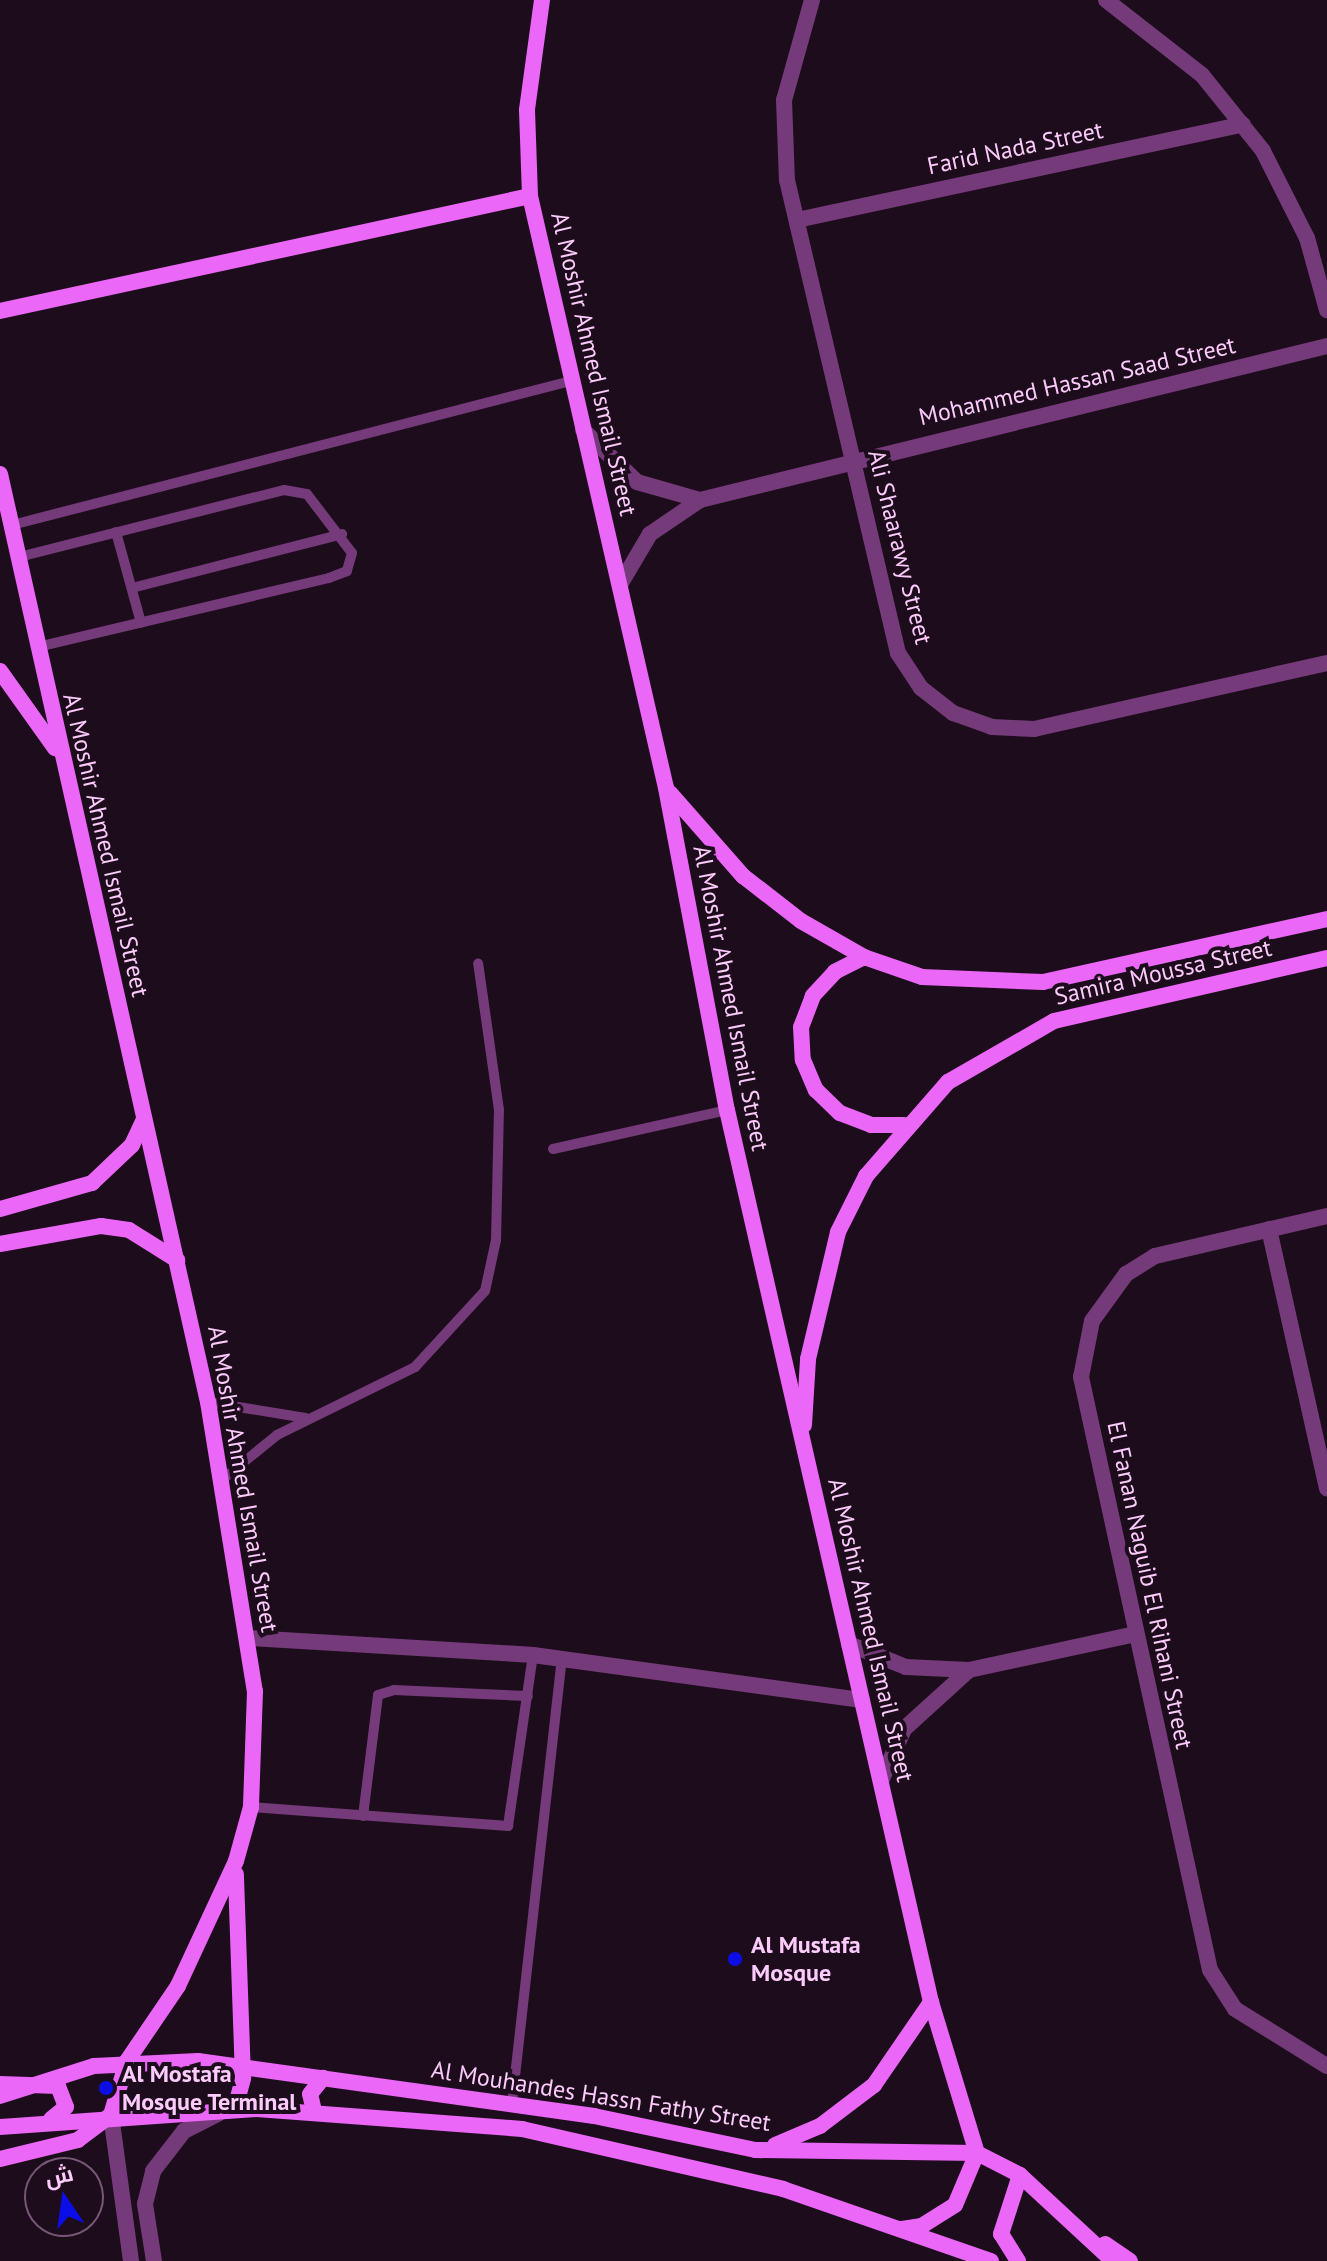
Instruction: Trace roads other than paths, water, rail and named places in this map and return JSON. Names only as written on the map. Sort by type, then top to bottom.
[{"type":"main road","name":"Al Moshir Ahmed Ismail Street","points":[[542,0],[528,95],[530,196],[666,788],[727,1110],[931,2002],[977,2153]]},
{"type":"main road","points":[[0,311],[530,196]]},
{"type":"main road","name":"Al Moshir Ahmed Ismail Street","points":[[0,474],[6,526],[19,557],[61,759],[177,1260],[223,1479],[249,1638],[255,1745],[251,1807],[236,1861]]},
{"type":"main road","points":[[0,671],[61,759]]},
{"type":"main road","name":"Samira Moussa Street","points":[[666,788],[743,876],[864,957],[922,977],[1043,982],[1327,919]]},
{"type":"main road","points":[[864,957],[835,972],[813,996],[801,1027],[803,1060],[816,1090],[840,1113],[871,1125],[904,1125]]},
{"type":"main road","name":"Samira Moussa Street","points":[[803,1442],[808,1359],[838,1232],[904,1125],[948,1082],[1054,1021],[1327,958]]},
{"type":"main road","points":[[0,1209],[92,1183],[132,1145],[144,1119]]},
{"type":"main road","points":[[0,1244],[101,1226],[129,1230],[177,1260]]},
{"type":"main road","points":[[0,2159],[78,2140],[111,2115],[127,2061],[192,1959],[236,1861]]},
{"type":"main road","points":[[226,2110],[242,2090],[236,1861]]},
{"type":"main road","points":[[755,2150],[848,2108],[896,2059],[931,2002]]},
{"type":"main road","name":"Al Mouhandes Hassn Fathy Street","points":[[0,2096],[127,2061],[241,2066],[512,2103],[755,2150],[977,2153],[1020,2175],[1084,2229],[1113,2261]]},
{"type":"main road","points":[[314,2111],[310,2094],[323,2078]]},
{"type":"main road","points":[[0,2084],[46,2082],[65,2095],[66,2107],[45,2121]]},
{"type":"main road","name":"Al Mouhandes Hassn Fathy Street","points":[[0,2127],[111,2115],[226,2110],[439,2118],[604,2144],[783,2189],[991,2261]]},
{"type":"main road","points":[[900,2229],[922,2226],[955,2205],[977,2153]]},
{"type":"main road","points":[[1018,2261],[1001,2234],[1020,2175]]},
{"type":"main road","points":[[1084,2229],[1130,2261]]},
{"type":"street","name":"Ali Shaarawy Street","points":[[812,0],[784,100],[782,140],[797,220],[898,653],[921,688],[953,713],[992,727],[1034,729],[1327,663]]},
{"type":"street","points":[[1106,0],[1166,42],[1243,124],[1292,204],[1327,310]]},
{"type":"street","name":"Farid Nada Street","points":[[797,220],[1243,124]]},
{"type":"street","name":"Mohammed Hassan Saad Street","points":[[621,583],[650,534],[700,500],[853,459],[1327,346]]},
{"type":"street","points":[[583,430],[637,482],[700,500]]},
{"type":"street","name":"El Fanan Naguib El Rihani Street","points":[[1327,1216],[1155,1256],[1126,1274],[1092,1321],[1081,1377],[1210,1970],[1235,2009],[1327,2066]]},
{"type":"street","points":[[1269,1229],[1327,1489]]},
{"type":"street","points":[[849,1644],[906,1667],[969,1670],[1136,1634]]},
{"type":"street","points":[[249,1638],[533,1655],[862,1700]]},
{"type":"street","points":[[881,1781],[913,1718],[969,1670]]},
{"type":"street","points":[[154,2261],[145,2204],[153,2171],[184,2131],[226,2110]]},
{"type":"street","points":[[111,2115],[131,2261]]},
{"type":"lane","points":[[6,526],[571,381]]},
{"type":"lane","points":[[19,557],[284,490],[307,494],[342,534],[352,553],[347,571],[38,647]]},
{"type":"lane","points":[[116,532],[141,623]]},
{"type":"lane","points":[[132,588],[342,534]]},
{"type":"lane","points":[[223,1479],[262,1444],[308,1418],[346,1407],[415,1367],[485,1291],[496,1240],[499,1120],[478,963]]},
{"type":"lane","points":[[553,1149],[727,1110]]},
{"type":"lane","points":[[208,1402],[308,1418]]},
{"type":"lane","points":[[251,1807],[508,1826],[533,1655]]},
{"type":"lane","points":[[512,2103],[562,1658]]},
{"type":"lane","points":[[363,1816],[378,1695],[528,1696]]},
{"type":"place","name":"Al Mustafa Mosque","points":[[735,1959]]},
{"type":"place","name":"Al Mostafa Mosque Terminal","points":[[106,2088]]}]
